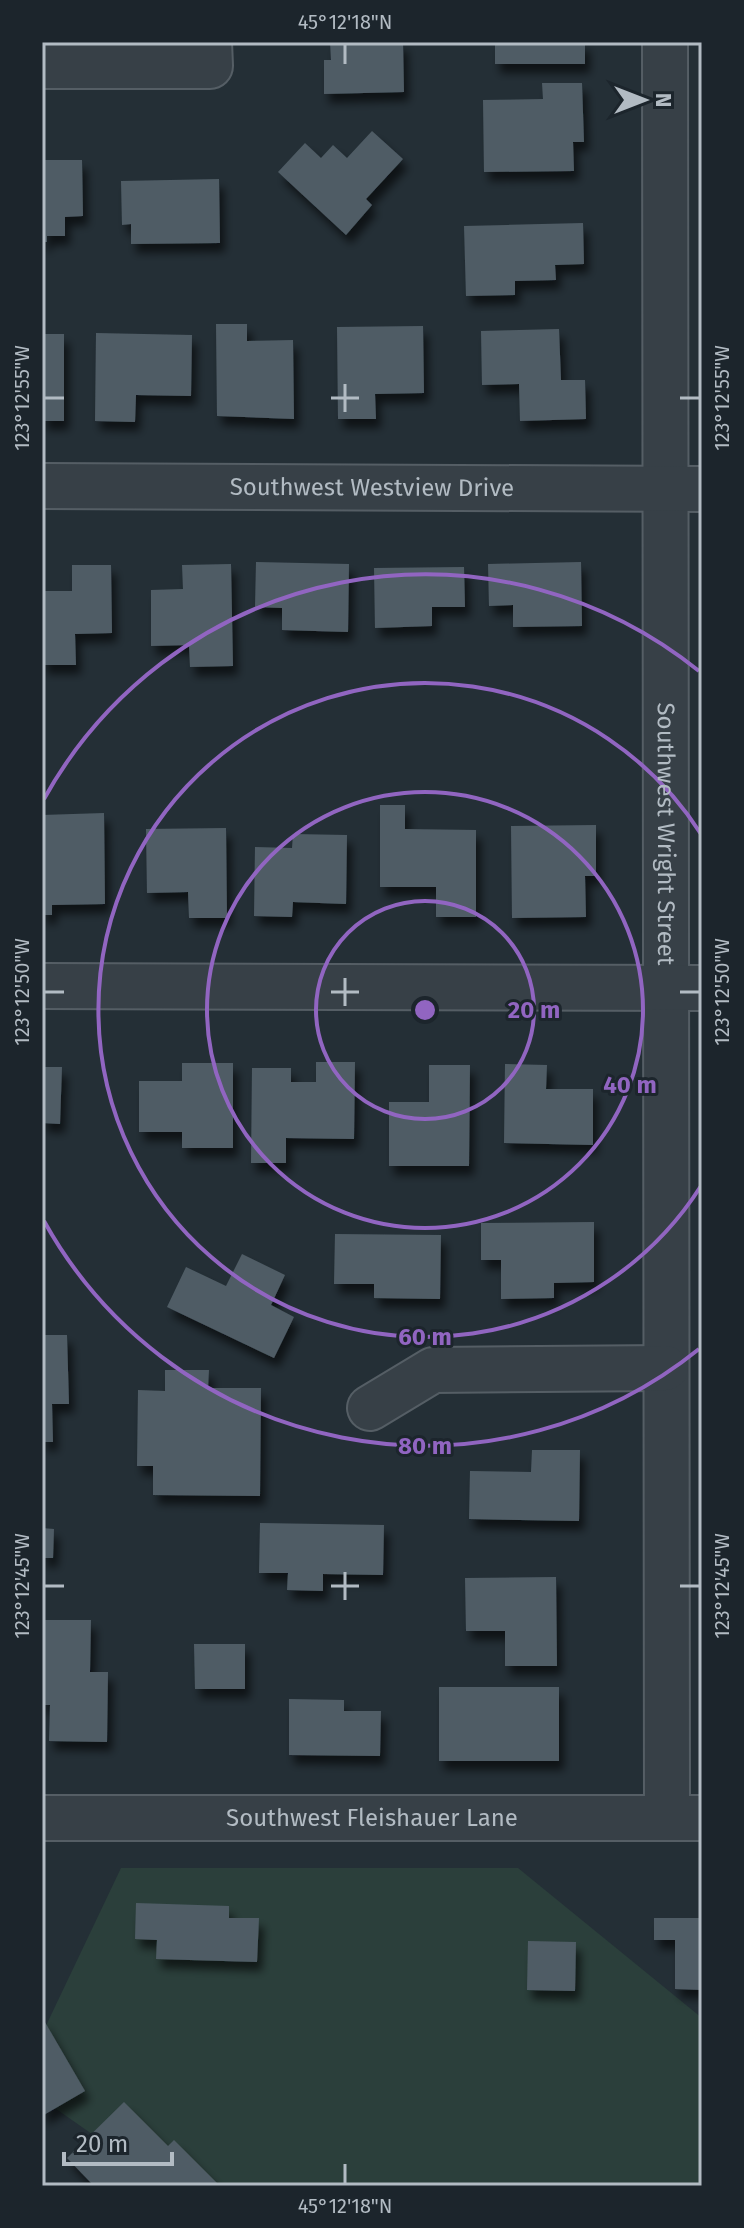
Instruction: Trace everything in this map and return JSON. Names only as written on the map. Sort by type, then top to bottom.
[{"type":"street","name":"Southwest Wright Street","points":[[665,42],[684,489],[684,988],[666,1368],[684,1818]]},
{"type":"street","points":[[42,66],[209,54]]},
{"type":"street","name":"Southwest Westview Drive","points":[[42,486],[684,489]]},
{"type":"street","points":[[42,986],[684,988]]},
{"type":"street","points":[[370,1408],[433,1370],[666,1368]]},
{"type":"street","name":"Southwest Fleishauer Lane","points":[[42,1818],[684,1818]]},
{"type":"green space","points":[[121,1868],[518,1868],[702,2018],[702,2186],[166,2186],[42,2099],[42,2034]]},
{"type":"building","points":[[330,42],[403,42],[404,92],[324,94],[324,60],[331,60]]},
{"type":"building","points":[[495,42],[585,42],[585,64],[495,64]]},
{"type":"building","points":[[542,83],[582,83],[584,142],[573,142],[574,171],[484,172],[483,100],[543,99]]},
{"type":"building","points":[[372,131],[403,159],[366,199],[372,205],[346,235],[278,172],[305,143],[321,158],[333,145],[347,158]]},
{"type":"building","points":[[42,160],[82,160],[83,216],[65,217],[65,236],[47,236],[47,242],[42,242]]},
{"type":"building","points":[[219,179],[220,243],[131,244],[131,224],[122,225],[121,181]]},
{"type":"building","points":[[583,223],[584,264],[555,265],[556,280],[515,281],[515,295],[466,296],[464,226]]},
{"type":"building","points":[[216,324],[247,324],[247,341],[293,340],[294,419],[217,416]]},
{"type":"building","points":[[423,326],[424,393],[375,394],[376,419],[338,419],[337,327]]},
{"type":"building","points":[[559,329],[561,380],[585,380],[586,419],[520,421],[519,384],[482,385],[481,331]]},
{"type":"building","points":[[96,333],[192,335],[191,396],[136,395],[135,422],[95,421]]},
{"type":"building","points":[[42,334],[64,334],[64,421],[42,421]]},
{"type":"building","points":[[256,562],[349,564],[348,632],[282,630],[282,608],[255,607]]},
{"type":"building","points":[[581,562],[582,626],[513,627],[513,605],[489,606],[488,564]]},
{"type":"building","points":[[231,564],[233,666],[190,667],[189,645],[151,646],[151,590],[183,589],[182,565]]},
{"type":"building","points":[[72,565],[111,565],[112,633],[75,634],[76,665],[42,665],[42,591],[72,591]]},
{"type":"building","points":[[464,567],[465,607],[432,607],[432,626],[375,628],[374,568]]},
{"type":"building","points":[[380,805],[405,805],[405,829],[476,830],[476,917],[436,917],[436,887],[380,887]]},
{"type":"building","points":[[104,813],[105,904],[52,905],[52,915],[42,915],[42,815]]},
{"type":"building","points":[[596,825],[596,876],[585,876],[586,917],[512,918],[511,826]]},
{"type":"building","points":[[226,828],[227,918],[189,918],[188,892],[147,893],[146,829]]},
{"type":"building","points":[[293,834],[347,835],[346,904],[293,902],[292,917],[254,916],[255,847],[292,848]]},
{"type":"building","points":[[316,1062],[355,1062],[354,1139],[286,1138],[286,1163],[251,1163],[252,1068],[291,1068],[291,1082],[316,1082]]},
{"type":"building","points":[[182,1063],[233,1063],[233,1148],[182,1148],[182,1132],[139,1132],[139,1081],[182,1081]]},
{"type":"building","points":[[505,1064],[547,1065],[546,1089],[593,1089],[593,1145],[504,1143]]},
{"type":"building","points":[[429,1065],[470,1065],[469,1166],[389,1166],[389,1102],[429,1102]]},
{"type":"building","points":[[42,1067],[62,1067],[60,1124],[42,1123]]},
{"type":"building","points":[[594,1222],[594,1282],[554,1283],[554,1298],[501,1299],[501,1260],[481,1260],[481,1223]]},
{"type":"building","points":[[335,1234],[441,1235],[440,1299],[374,1298],[374,1284],[334,1284]]},
{"type":"building","points":[[242,1254],[285,1275],[271,1305],[294,1317],[274,1358],[167,1307],[186,1267],[226,1286]]},
{"type":"building","points":[[42,1335],[67,1335],[69,1404],[52,1404],[53,1442],[42,1442]]},
{"type":"building","points":[[165,1370],[209,1370],[208,1388],[261,1388],[260,1496],[153,1495],[153,1466],[137,1466],[138,1390],[165,1391]]},
{"type":"building","points":[[532,1450],[580,1450],[579,1521],[469,1519],[470,1471],[531,1472]]},
{"type":"building","points":[[260,1523],[384,1525],[383,1575],[323,1574],[323,1591],[287,1590],[288,1573],[259,1573]]},
{"type":"building","points":[[42,1528],[54,1529],[53,1558],[42,1558]]},
{"type":"building","points":[[556,1577],[557,1666],[505,1666],[505,1631],[466,1631],[465,1578]]},
{"type":"building","points":[[42,1620],[91,1620],[90,1672],[108,1672],[107,1742],[49,1741],[50,1705],[42,1705]]},
{"type":"building","points":[[194,1644],[245,1644],[245,1689],[195,1689]]},
{"type":"building","points":[[439,1687],[559,1687],[559,1761],[439,1761]]},
{"type":"building","points":[[289,1699],[344,1700],[344,1711],[381,1711],[380,1756],[289,1755]]},
{"type":"building","points":[[136,1903],[229,1906],[229,1918],[259,1918],[257,1962],[156,1959],[157,1940],[135,1939]]},
{"type":"building","points":[[654,1918],[702,1918],[702,1990],[675,1989],[675,1940],[654,1940]]},
{"type":"building","points":[[528,1941],[576,1942],[575,1991],[527,1990]]},
{"type":"building","points":[[42,2017],[85,2091],[42,2116]]},
{"type":"building","points":[[124,2102],[168,2146],[174,2140],[220,2186],[94,2186],[67,2158]]}]
